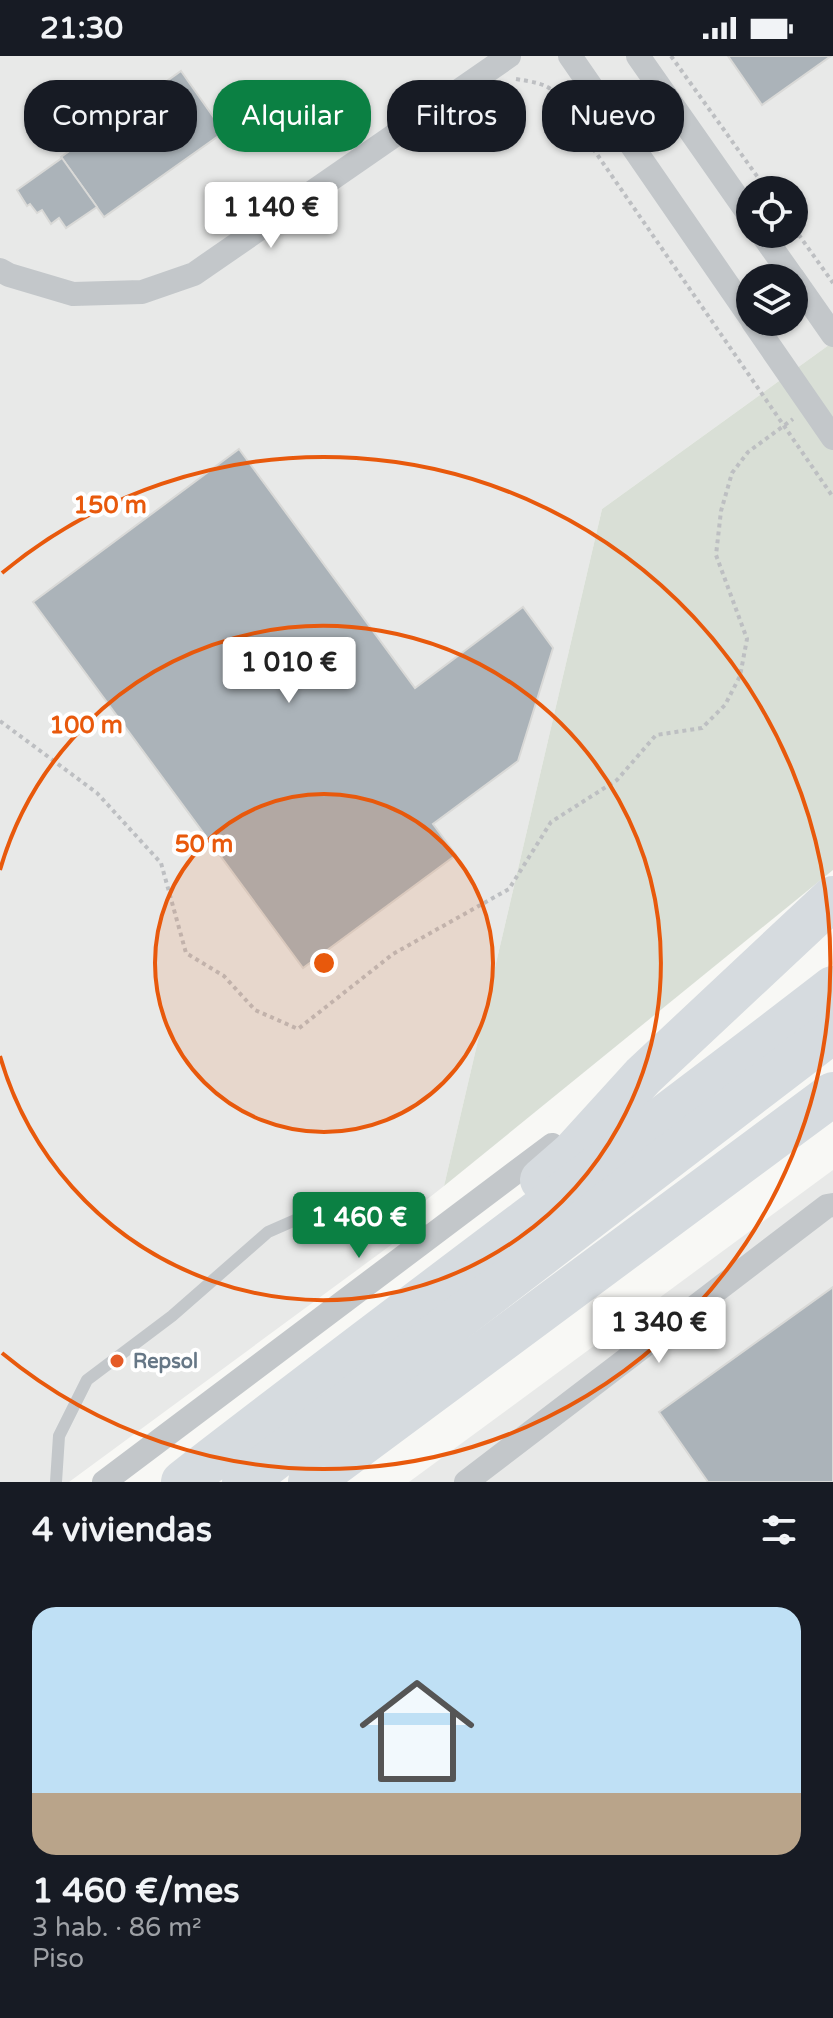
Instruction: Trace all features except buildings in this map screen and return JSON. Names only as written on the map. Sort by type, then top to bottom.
[{"type":"highway","points":[[376,1332],[399,1301],[450,1262],[573,1153],[643,1076],[833,898]]},
{"type":"highway","points":[[183,1482],[376,1332],[666,1117],[833,988]]},
{"type":"highway","points":[[244,1482],[833,1031]]},
{"type":"highway","points":[[310,1482],[833,1094]]},
{"type":"street","points":[[0,270],[73,294],[142,292],[194,274],[509,56]]},
{"type":"street","points":[[570,56],[736,297]]},
{"type":"street","points":[[638,56],[736,196]]},
{"type":"street","points":[[808,299],[833,335]]},
{"type":"street","points":[[763,336],[833,438]]},
{"type":"street","points":[[104,1482],[643,1076]]},
{"type":"street","points":[[466,1482],[814,1215],[833,1205]]},
{"type":"lane","points":[[56,1482],[59,1436],[87,1380],[172,1316],[268,1232],[309,1214],[366,1216],[435,1233]]},
{"type":"path","points":[[671,56],[757,176]]},
{"type":"path","points":[[808,248],[833,283]]},
{"type":"path","points":[[0,721],[97,793],[161,863],[186,953],[224,976],[255,1010],[298,1029],[393,954],[509,889],[551,822],[617,780],[656,735],[702,728],[725,705],[740,676],[747,639],[716,555],[721,511],[732,473],[748,452],[811,406]]},
{"type":"shaded area","points":[[0,56],[833,56],[833,342],[602,509],[444,1186],[416,1208],[425,1220],[69,1482],[0,1482]]},
{"type":"shaded area","points":[[833,342],[833,870],[444,1186],[602,509]]},
{"type":"shaded area","points":[[833,1170],[833,1482],[409,1482]]},
{"type":"place","name":"Repsol","points":[[117,1361]]}]
